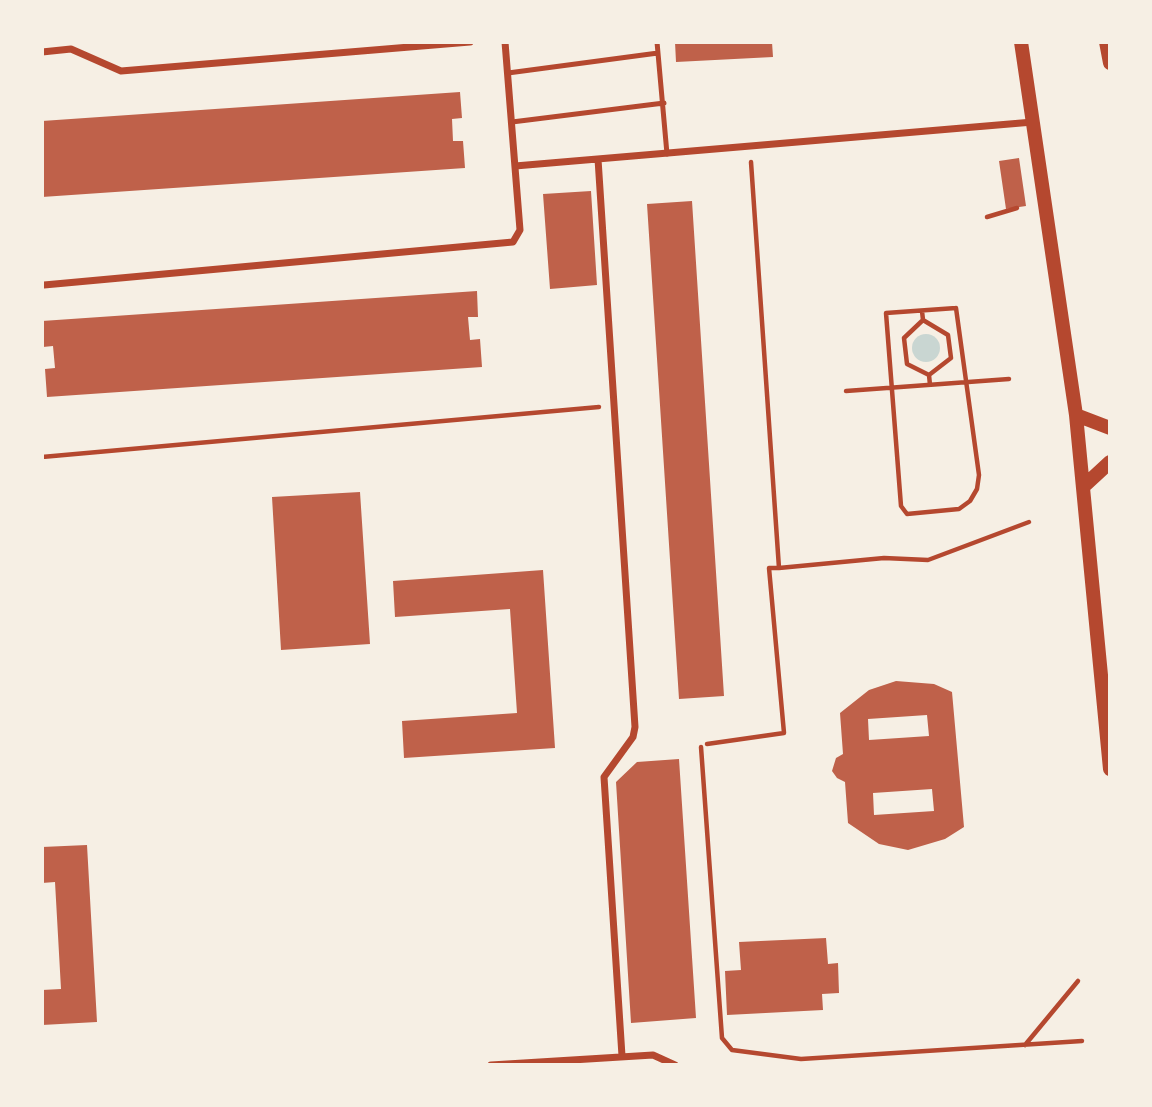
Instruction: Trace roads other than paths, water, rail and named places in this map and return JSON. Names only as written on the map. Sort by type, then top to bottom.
[{"type":"main road","points":[[1021,42],[1076,415],[1110,769]]},
{"type":"main road","points":[[1106,42],[1110,63]]},
{"type":"main road","points":[[1076,415],[1110,428]]},
{"type":"main road","points":[[1084,486],[1110,462]]},
{"type":"street","points":[[42,52],[71,49],[121,71],[470,42]]},
{"type":"street","points":[[44,285],[513,242],[520,230],[505,42]]},
{"type":"street","points":[[516,166],[1033,122]]},
{"type":"street","points":[[598,159],[635,727],[633,737],[604,777],[622,1056]]},
{"type":"street","points":[[491,1065],[653,1055],[667,1059],[675,1065]]},
{"type":"lane","points":[[657,42],[667,153]]},
{"type":"lane","points":[[508,73],[658,53]]},
{"type":"lane","points":[[512,122],[664,103]]}]
